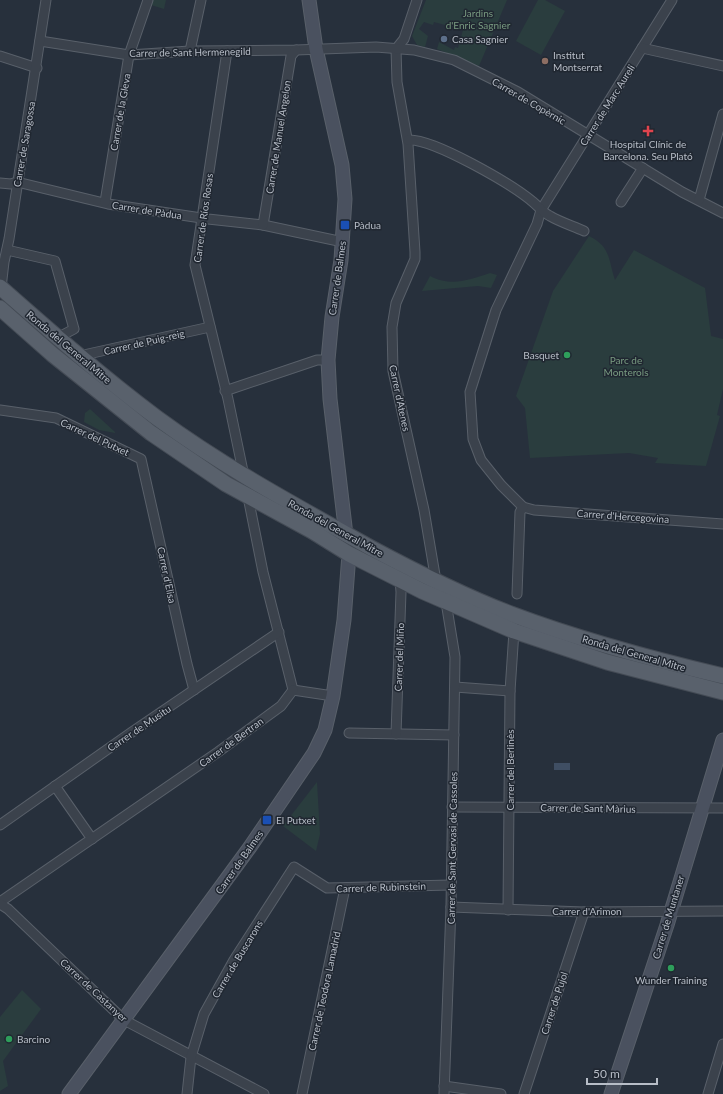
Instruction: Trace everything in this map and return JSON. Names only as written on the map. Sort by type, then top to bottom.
[{"type":"main road","name":"Carrer de Balmes","points":[[309,0],[316,49],[342,165],[345,199],[343,242],[328,360],[330,399],[346,535]]},
{"type":"main road","name":"Ronda del General Mitre","points":[[1,287],[57,338],[160,420],[244,476],[346,535],[436,582],[509,613],[604,646],[723,676]]},
{"type":"main road","name":"Ronda del General Mitre","points":[[0,308],[52,354],[151,433],[248,497],[312,531],[349,554],[446,602],[514,631],[607,662],[723,692]]},
{"type":"main road","points":[[244,476],[248,497]]},
{"type":"main road","points":[[346,535],[349,554]]},
{"type":"main road","name":"Carrer de Balmes","points":[[69,1094],[250,847],[314,753],[325,730],[333,696],[344,620],[349,554]]},
{"type":"main road","name":"Carrer de Muntaner","points":[[611,1094],[671,911],[701,808],[723,740]]},
{"type":"street","name":"Carrer de Saragossa","points":[[1,287],[17,182],[37,68],[46,0]]},
{"type":"street","name":"Carrer de la Gleva","points":[[105,202],[129,55],[148,0]]},
{"type":"street","points":[[190,51],[201,0]]},
{"type":"street","points":[[396,49],[404,39],[417,0]]},
{"type":"street","name":"Carrer de Marc Aureli","points":[[523,507],[501,485],[481,460],[473,439],[470,392],[496,310],[541,210],[672,0]]},
{"type":"street","name":"Carrer de Sant Hermenegild","points":[[40,41],[129,55],[190,51],[316,49]]},
{"type":"street","name":"Carrer de Copèrnic","points":[[316,49],[376,47],[414,50],[454,60],[518,92],[588,136],[723,213]]},
{"type":"street","points":[[642,48],[723,66]]},
{"type":"street","name":"Carrer d'Atenes","points":[[396,49],[397,82],[408,140],[415,259],[396,303],[392,327],[393,371],[422,502],[436,582]]},
{"type":"street","name":"Carrer de Manuel Angelon","points":[[263,226],[291,56],[296,50]]},
{"type":"street","name":"Carrer de Ríos Rosas","points":[[227,51],[195,265],[244,476]]},
{"type":"street","points":[[0,56],[37,68]]},
{"type":"street","points":[[699,200],[723,114]]},
{"type":"street","points":[[408,140],[417,140],[470,162],[534,202],[549,216],[584,230]]},
{"type":"street","points":[[621,202],[643,168]]},
{"type":"street","name":"Carrer de Pàdua","points":[[0,183],[11,184],[17,182],[105,202],[202,218],[263,226],[343,242]]},
{"type":"street","points":[[7,250],[55,261],[74,329],[57,338]]},
{"type":"street","name":"Carrer de Puig-reig","points":[[79,356],[210,327]]},
{"type":"street","points":[[225,391],[317,360],[328,360]]},
{"type":"street","name":"Carrer del Putxet","points":[[0,410],[56,418],[141,459]]},
{"type":"street","name":"Carrer d'Elisa","points":[[141,459],[185,657],[194,690]]},
{"type":"street","points":[[248,497],[264,572],[293,690],[333,696]]},
{"type":"street","points":[[517,594],[520,512],[523,507]]},
{"type":"street","name":"Carrer d'Hercegovina","points":[[523,507],[534,510],[723,524]]},
{"type":"street","name":"Carrer del Miño","points":[[396,734],[401,592],[400,580]]},
{"type":"street","name":"Carrer de Sant Gervasi de Cassoles","points":[[444,1090],[451,908],[455,687],[455,652],[446,602]]},
{"type":"street","name":"Carrer del Berlinès","points":[[508,910],[510,691],[514,631]]},
{"type":"street","name":"Carrer de Musitu","points":[[0,825],[279,632]]},
{"type":"street","points":[[455,687],[510,691]]},
{"type":"street","name":"Carrer de Bertran","points":[[0,903],[218,752],[281,706],[293,690]]},
{"type":"street","points":[[349,733],[454,735]]},
{"type":"street","points":[[55,786],[92,839]]},
{"type":"street","name":"Carrer de Sant Màrius","points":[[452,807],[510,806],[723,808]]},
{"type":"street","name":"Carrer de Rubinstein","points":[[294,867],[325,888],[451,885]]},
{"type":"street","name":"Carrer de Buscarons","points":[[187,1094],[191,1057],[204,1014],[234,960],[294,867]]},
{"type":"street","name":"Carrer de Teodora Lamadrid","points":[[302,1094],[345,888]]},
{"type":"street","name":"Carrer de Castanyer","points":[[0,903],[124,1020],[191,1057],[264,1094]]},
{"type":"street","name":"Carrer d'Arimon","points":[[451,908],[584,912],[723,911]]},
{"type":"street","name":"Carrer de Pujol","points":[[524,1094],[584,912]]},
{"type":"street","points":[[708,1094],[723,1044]]},
{"type":"street","points":[[444,1090],[501,1094]]},
{"type":"green space","points":[[152,0],[166,0],[164,9],[151,5]]},
{"type":"green space","name":"Jardins d'Enric Sagnier","points":[[426,0],[507,0],[479,66],[437,49],[439,42],[454,50],[455,47],[458,48],[463,30],[434,22],[433,25],[424,22],[419,29],[428,36],[425,47],[417,45],[412,36]]},
{"type":"green space","points":[[538,0],[545,0],[565,11],[541,55],[516,41]]},
{"type":"green space","name":"Parc de Monterols","points":[[589,236],[596,240],[608,254],[615,280],[634,250],[705,288],[711,336],[723,339],[723,389],[717,415],[720,416],[706,466],[655,463],[658,458],[629,453],[530,458],[525,408],[516,396],[553,291]]},
{"type":"green space","points":[[490,273],[497,275],[491,288],[478,286],[422,291],[430,276],[453,282],[467,280]]},
{"type":"green space","points":[[90,409],[115,433],[99,430],[84,422],[85,413]]},
{"type":"green space","points":[[317,782],[320,834],[316,851],[283,826]]},
{"type":"green space","name":"Barcino","points":[[22,990],[41,1009],[3,1061],[8,1086],[0,1091],[0,1017]]},
{"type":"water","points":[[554,763],[570,763],[570,770],[554,770]]},
{"type":"place","name":"Casa Sagnier","points":[[444,39]]},
{"type":"place","name":"Institut Montserrat","points":[[545,61]]},
{"type":"place","name":"Hospital Clínic de Barcelona. Seu Plató","points":[[648,131]]},
{"type":"place","name":"Pàdua","points":[[345,225]]},
{"type":"place","name":"Basquet","points":[[567,355]]},
{"type":"place","name":"El Putxet","points":[[267,820]]},
{"type":"place","name":"Wunder Training","points":[[671,968]]},
{"type":"place","name":"Barcino","points":[[9,1039]]}]
